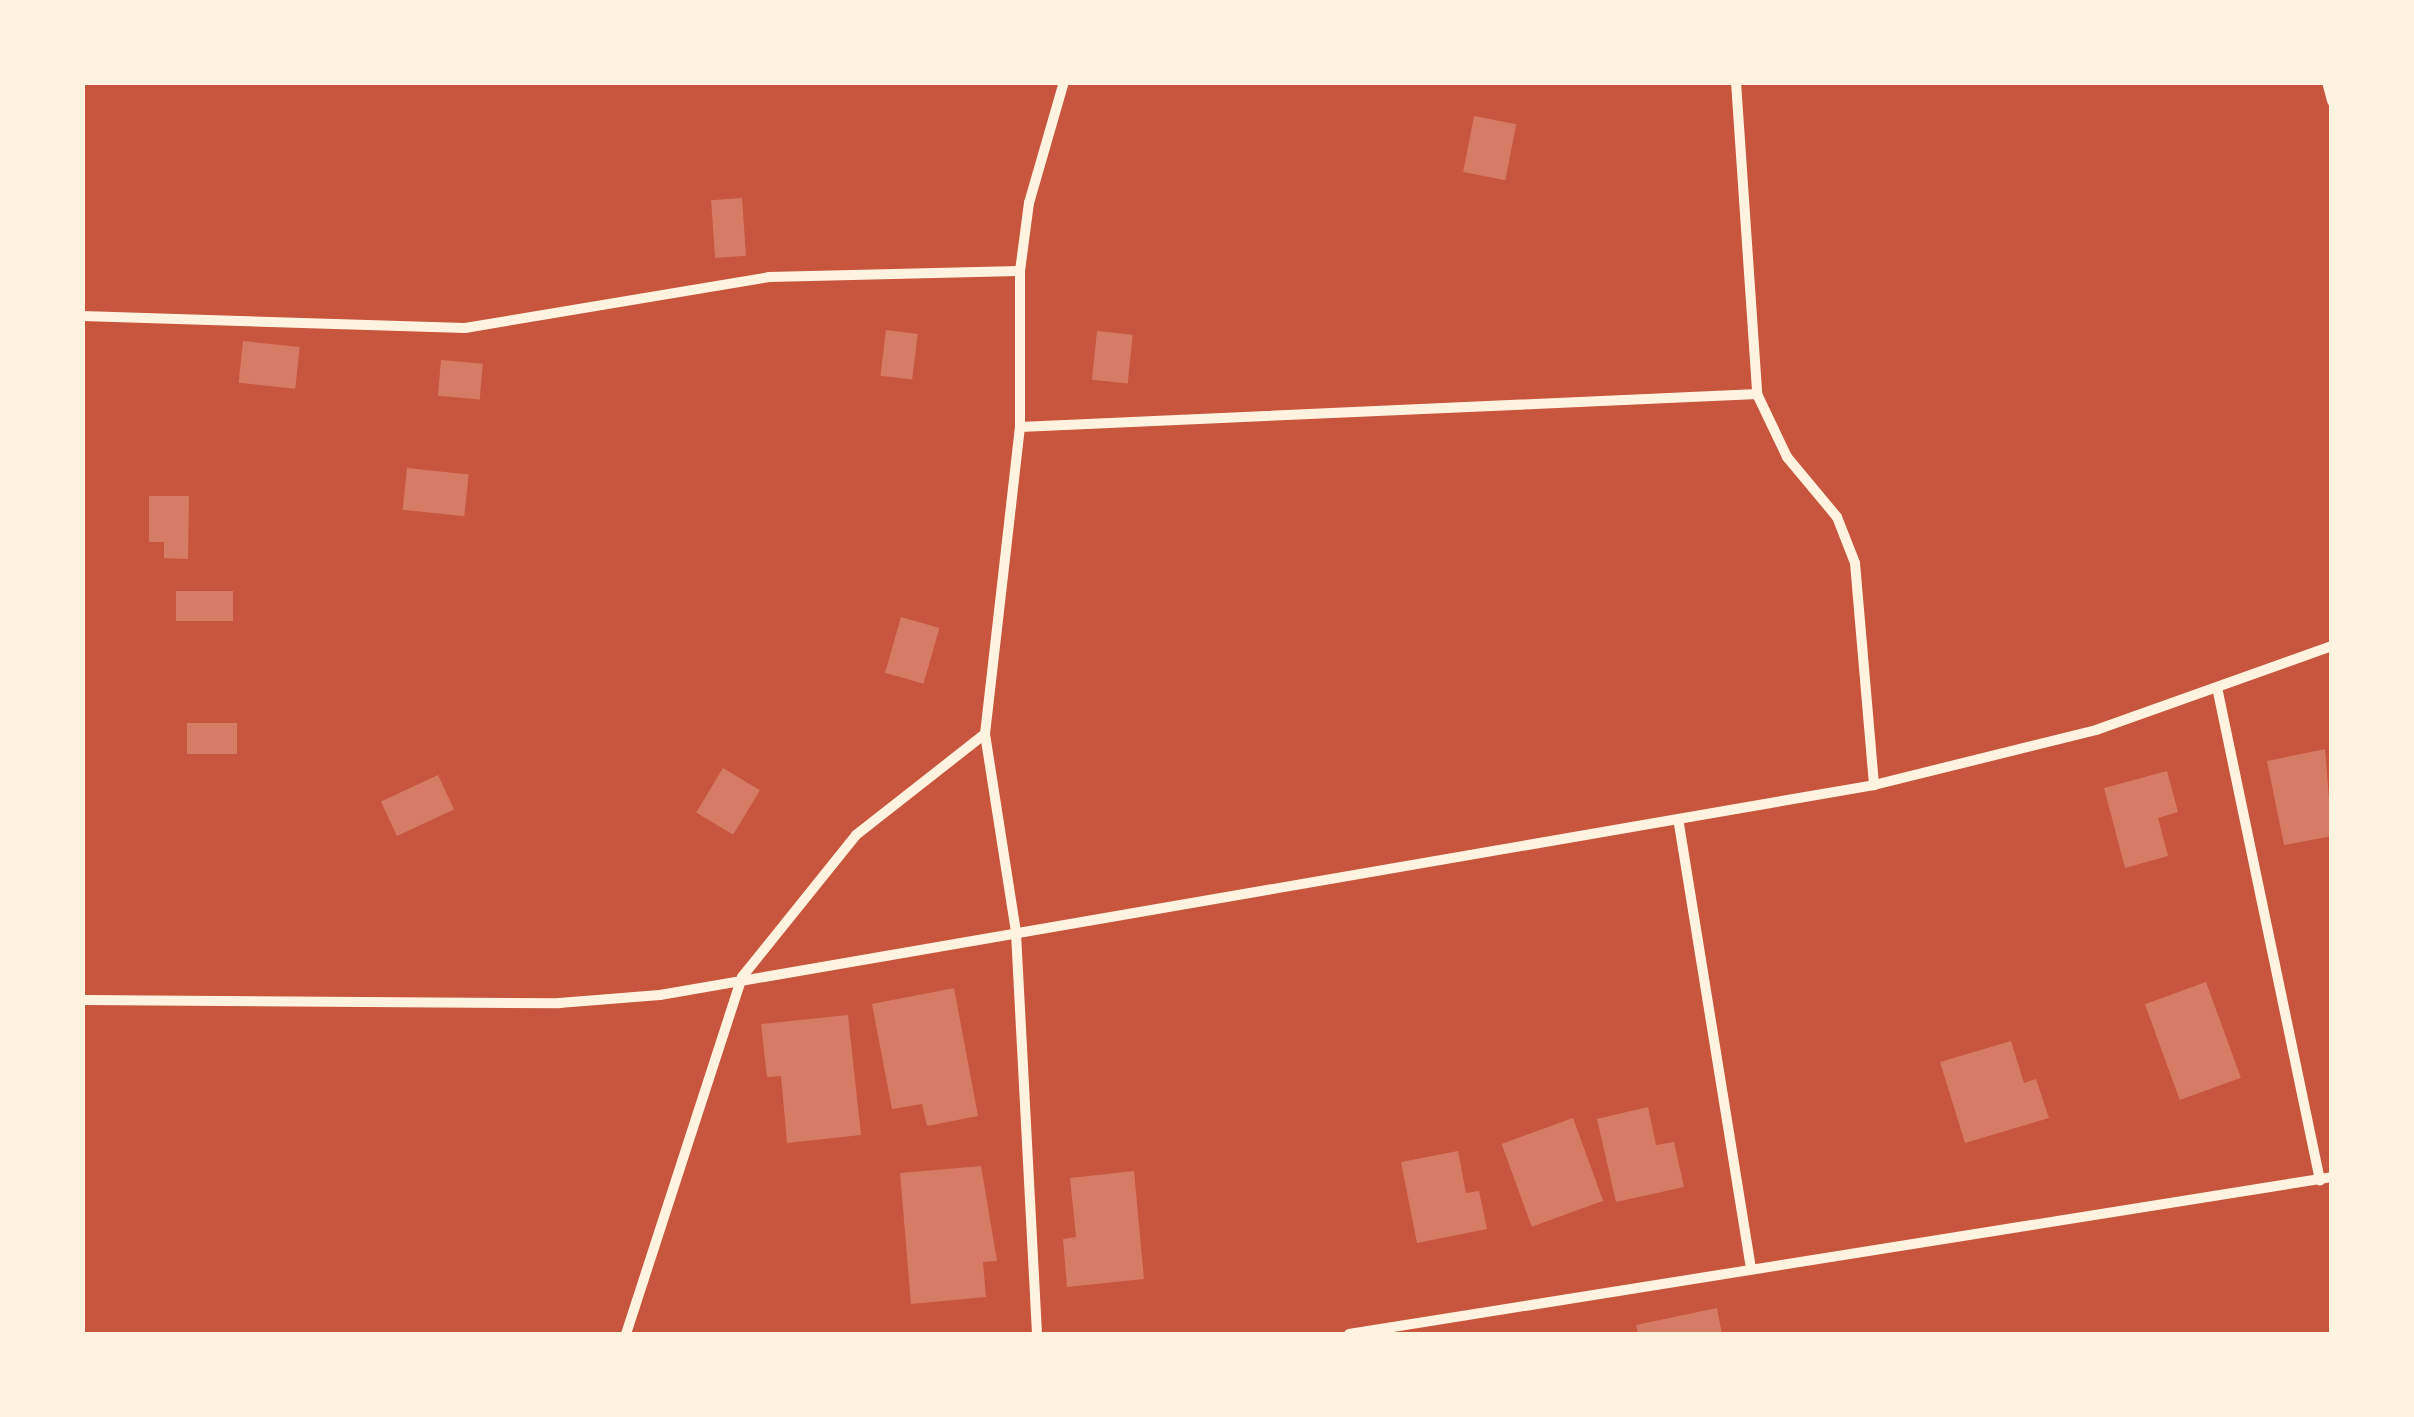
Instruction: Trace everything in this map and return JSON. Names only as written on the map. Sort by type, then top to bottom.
[{"type":"street","points":[[1036,1334],[1016,933],[985,734],[1020,427],[1020,271],[1029,203],[1064,82]]},
{"type":"street","points":[[1736,82],[1757,394],[1787,457],[1837,517],[1855,563],[1874,785]]},
{"type":"street","points":[[2326,82],[2332,101]]},
{"type":"street","points":[[82,316],[465,328],[770,277],[1020,271]]},
{"type":"street","points":[[1020,427],[1757,394]]},
{"type":"street","points":[[82,1000],[559,1003],[1016,933],[1439,855],[1679,824],[1874,785],[2218,692],[2332,646]]},
{"type":"street","points":[[1349,1334],[1750,1264],[2326,1178],[2218,692]]},
{"type":"street","points":[[626,1334],[742,976],[856,834],[985,734]]},
{"type":"street","points":[[1679,824],[1750,1264]]},
{"type":"building","points":[[1474,116],[1516,124],[1505,180],[1463,172]]},
{"type":"building","points":[[742,198],[746,256],[715,258],[711,200]]},
{"type":"building","points":[[886,330],[918,334],[912,380],[880,376]]},
{"type":"building","points":[[1097,331],[1133,335],[1128,383],[1092,380]]},
{"type":"building","points":[[243,341],[300,347],[295,389],[239,383]]},
{"type":"building","points":[[441,360],[483,364],[480,400],[438,396]]},
{"type":"building","points":[[407,468],[469,474],[464,516],[403,510]]},
{"type":"building","points":[[149,496],[189,496],[188,559],[164,558],[164,542],[149,542]]},
{"type":"building","points":[[176,591],[233,591],[233,621],[176,621]]},
{"type":"building","points":[[901,617],[939,628],[923,684],[885,673]]},
{"type":"building","points":[[187,723],[237,723],[237,754],[187,754]]},
{"type":"building","points":[[2325,749],[2332,836],[2284,845],[2267,761]]},
{"type":"building","points":[[723,768],[760,790],[733,835],[696,813]]},
{"type":"building","points":[[2167,771],[2178,812],[2158,818],[2168,856],[2125,868],[2104,788]]},
{"type":"building","points":[[438,775],[454,809],[397,836],[381,802]]},
{"type":"building","points":[[2206,982],[2241,1078],[2180,1100],[2145,1004]]},
{"type":"building","points":[[954,988],[978,1116],[927,1126],[922,1104],[892,1109],[872,1004]]},
{"type":"building","points":[[848,1015],[861,1135],[787,1143],[781,1076],[767,1077],[761,1024]]},
{"type":"building","points":[[2011,1041],[2024,1083],[2036,1079],[2049,1118],[1965,1143],[1940,1062]]},
{"type":"building","points":[[1648,1107],[1656,1145],[1674,1142],[1684,1187],[1616,1202],[1597,1119]]},
{"type":"building","points":[[1573,1118],[1603,1201],[1532,1227],[1502,1144]]},
{"type":"building","points":[[1458,1151],[1466,1193],[1479,1191],[1487,1229],[1417,1243],[1401,1162]]},
{"type":"building","points":[[981,1166],[997,1261],[983,1262],[986,1297],[911,1304],[900,1173]]},
{"type":"building","points":[[1134,1171],[1144,1279],[1067,1287],[1063,1239],[1076,1237],[1070,1178]]},
{"type":"building","points":[[1717,1308],[1722,1334],[1638,1334],[1636,1325]]}]
